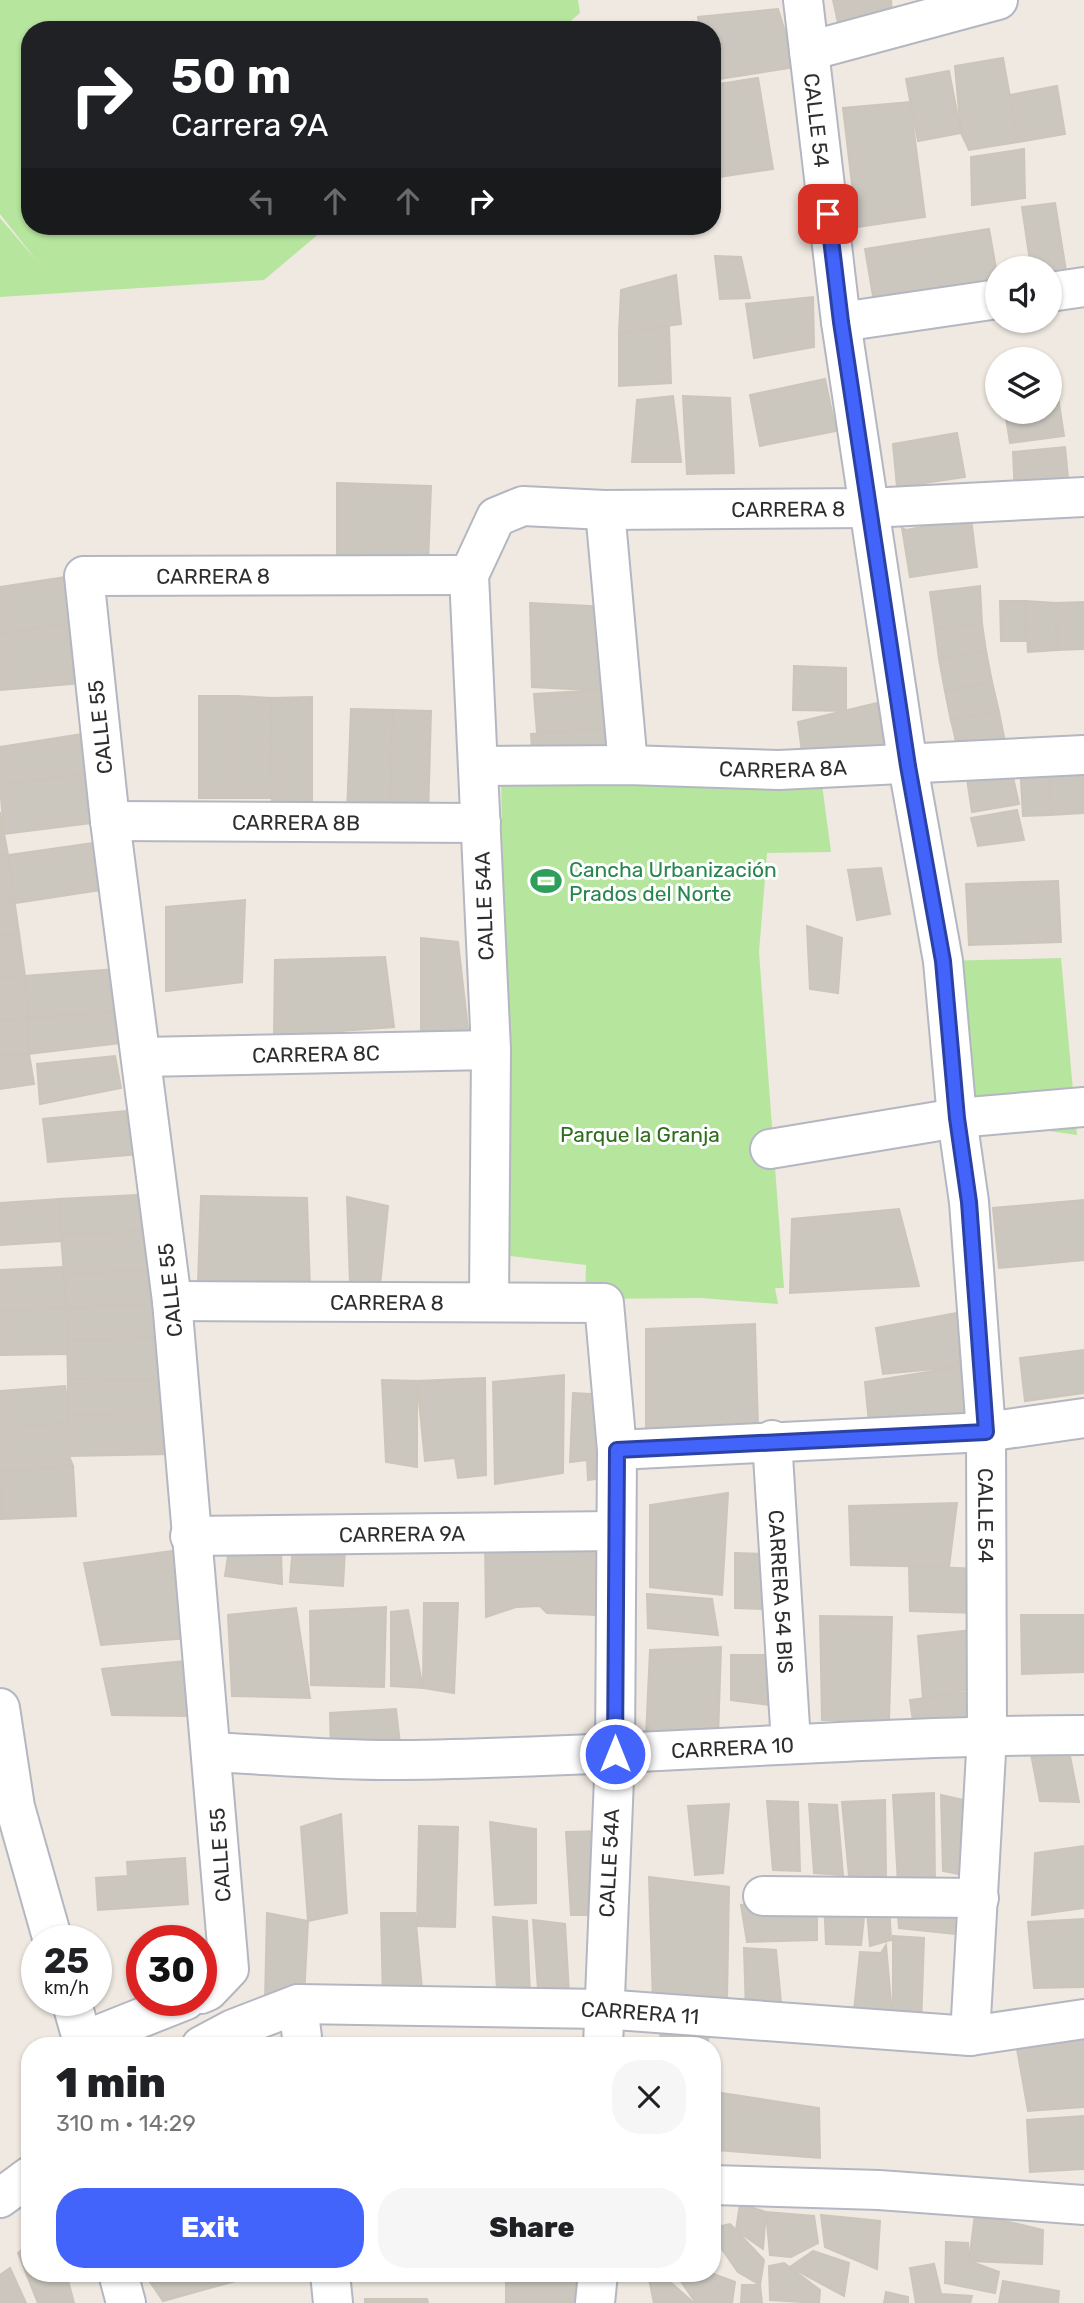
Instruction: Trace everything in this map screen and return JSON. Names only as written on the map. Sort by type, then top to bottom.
[{"type":"street","name":"CALLE 54","points":[[803,0],[841,322],[908,766],[943,961],[957,1118],[969,1202],[986,1432],[987,1735],[970,2036]]},
{"type":"street","points":[[809,51],[998,0]]},
{"type":"street","points":[[1062,290],[1084,287]]},
{"type":"street","points":[[841,322],[985,301]]},
{"type":"street","name":"CARRERA 8","points":[[496,517],[523,506],[605,510],[869,508],[1084,497]]},
{"type":"street","points":[[605,510],[628,765]]},
{"type":"street","name":"CALLE 54A","points":[[489,1301],[491,1050],[480,766],[469,575],[496,517]]},
{"type":"street","name":"CARRERA 8","points":[[85,576],[469,575]]},
{"type":"street","name":"CALLE 55","points":[[85,576],[110,821],[172,1301],[229,1969],[217,1982]]},
{"type":"street","name":"CARRERA 8A","points":[[480,766],[628,765],[779,770],[908,766],[1084,755]]},
{"type":"street","name":"CARRERA 8B","points":[[110,821],[481,823]]},
{"type":"street","name":"CARRERA 8C","points":[[141,1057],[491,1050]]},
{"type":"street","points":[[770,1149],[957,1118],[1084,1107]]},
{"type":"street","name":"CARRERA 8","points":[[172,1301],[604,1303]]},
{"type":"street","name":"CALLE 54A","points":[[603,2037],[615,1754],[614,1531],[617,1450],[604,1303]]},
{"type":"street","points":[[617,1450],[772,1440],[986,1432],[1084,1418]]},
{"type":"street","name":"CARRERA 54 BIS","points":[[772,1440],[791,1743]]},
{"type":"street","name":"CARRERA 9A","points":[[190,1536],[614,1531]]},
{"type":"street","points":[[0,1708],[7,1810],[47,1925]]},
{"type":"street","name":"CARRERA 10","points":[[211,1752],[400,1760],[615,1754],[987,1735],[1084,1735]]},
{"type":"street","points":[[763,1896],[979,1898]]},
{"type":"street","points":[[298,2004],[302,2037]]},
{"type":"street","name":"CARRERA 11","points":[[218,2037],[298,2004],[602,2008],[970,2036],[1084,2019]]},
{"type":"street","points":[[75,2016],[81,2037]]},
{"type":"street","points":[[99,2037],[149,2016]]},
{"type":"street","points":[[0,2198],[21,2183]]},
{"type":"street","points":[[721,2185],[866,2189],[1084,2205]]},
{"type":"street","points":[[120,2282],[126,2303]]},
{"type":"street","points":[[331,2282],[333,2303]]},
{"type":"street","points":[[595,2303],[597,2282]]},
{"type":"green space","points":[[0,0],[578,0],[580,13],[571,21],[21,21],[21,235],[317,235],[264,280],[0,297],[0,218],[37,261],[0,214]]},
{"type":"green space","name":"Parque la Granja","points":[[821,777],[831,852],[767,853],[759,952],[784,1288],[775,1288],[778,1304],[701,1298],[585,1299],[586,1265],[510,1256],[501,781]]},
{"type":"green space","points":[[1061,958],[1077,1135],[957,1118],[943,961]]},
{"type":"building","points":[[833,0],[891,0],[892,16],[839,27]]},
{"type":"building","points":[[778,9],[796,67],[721,79],[721,21],[699,21],[698,17]]},
{"type":"building","points":[[1003,58],[1018,142],[969,150],[961,133],[955,66]]},
{"type":"building","points":[[949,71],[961,133],[918,141],[906,79]]},
{"type":"building","points":[[758,78],[773,169],[721,177],[721,84]]},
{"type":"building","points":[[1057,86],[1065,134],[1018,142],[1010,95]]},
{"type":"building","points":[[910,102],[925,217],[857,227],[843,108]]},
{"type":"building","points":[[1024,149],[1025,198],[972,205],[971,157]]},
{"type":"building","points":[[1055,203],[1068,283],[1062,284],[1062,256],[1029,256],[1022,207]]},
{"type":"building","points":[[989,229],[994,256],[985,256],[985,283],[875,308],[865,249]]},
{"type":"building","points":[[715,256],[741,257],[750,298],[720,299]]},
{"type":"building","points":[[676,275],[681,324],[619,333],[621,290]]},
{"type":"building","points":[[813,297],[814,347],[754,358],[746,304]]},
{"type":"building","points":[[669,327],[671,383],[619,386],[619,333]]},
{"type":"building","points":[[825,379],[836,431],[760,446],[750,395]]},
{"type":"building","points":[[673,396],[681,462],[632,462],[637,400]]},
{"type":"building","points":[[683,396],[730,398],[734,473],[687,474]]},
{"type":"building","points":[[1062,423],[1064,436],[1010,443],[1007,424]]},
{"type":"building","points":[[957,433],[965,477],[897,487],[893,444]]},
{"type":"building","points":[[1065,447],[1069,488],[1015,497],[1013,452]]},
{"type":"building","points":[[337,483],[431,486],[428,564],[337,566]]},
{"type":"building","points":[[971,518],[977,567],[910,577],[902,528],[906,530]]},
{"type":"building","points":[[66,577],[73,623],[0,634],[0,587]]},
{"type":"building","points":[[980,586],[982,624],[935,628],[930,592]]},
{"type":"building","points":[[1000,601],[1025,601],[1026,641],[1001,641]]},
{"type":"building","points":[[1025,601],[1056,603],[1057,650],[1028,652]]},
{"type":"building","points":[[1084,602],[1084,649],[1057,650],[1056,603]]},
{"type":"building","points":[[530,603],[609,607],[608,691],[532,687]]},
{"type":"building","points":[[73,623],[82,683],[0,690],[0,634]]},
{"type":"building","points":[[982,624],[986,651],[939,659],[935,628]]},
{"type":"building","points":[[986,651],[992,682],[945,691],[939,659]]},
{"type":"building","points":[[794,666],[846,668],[846,711],[793,710]]},
{"type":"building","points":[[992,682],[999,712],[951,721],[945,691]]},
{"type":"building","points":[[602,690],[605,729],[537,733],[534,694]]},
{"type":"building","points":[[199,696],[237,696],[237,798],[199,798]]},
{"type":"building","points":[[237,696],[271,698],[272,798],[237,798]]},
{"type":"building","points":[[312,697],[312,811],[272,812],[271,698]]},
{"type":"building","points":[[877,703],[887,762],[804,767],[798,722]]},
{"type":"building","points":[[351,709],[393,710],[390,817],[347,815]]},
{"type":"building","points":[[393,710],[431,711],[428,818],[390,817]]},
{"type":"building","points":[[999,712],[1005,742],[958,750],[951,720]]},
{"type":"building","points":[[605,729],[604,751],[532,751],[531,734]]},
{"type":"building","points":[[89,733],[94,773],[0,785],[0,747]]},
{"type":"building","points":[[1080,761],[1084,761],[1083,813]]},
{"type":"building","points":[[1080,761],[1083,813],[1051,815],[1049,762]]},
{"type":"building","points":[[1049,762],[1051,815],[1023,816],[1020,764]]},
{"type":"building","points":[[94,773],[101,822],[4,834],[0,785]]},
{"type":"building","points":[[1012,773],[1019,804],[972,812],[967,779]]},
{"type":"building","points":[[1017,810],[1024,840],[978,846],[971,818]]},
{"type":"building","points":[[0,812],[8,855],[0,856]]},
{"type":"building","points":[[101,842],[108,889],[15,903],[8,855]]},
{"type":"building","points":[[8,855],[14,898],[0,900],[0,856]]},
{"type":"building","points":[[881,868],[890,914],[857,920],[848,870]]},
{"type":"building","points":[[1058,881],[1061,942],[969,945],[966,884]]},
{"type":"building","points":[[14,898],[19,933],[0,935],[0,900]]},
{"type":"building","points":[[245,900],[242,982],[166,991],[166,907]]},
{"type":"building","points":[[807,926],[842,938],[838,993],[810,989]]},
{"type":"building","points":[[19,933],[25,976],[0,978],[0,935]]},
{"type":"building","points":[[421,938],[458,942],[469,1038],[421,1033]]},
{"type":"building","points":[[385,957],[394,1027],[274,1036],[275,960]]},
{"type":"building","points":[[116,969],[119,1012],[28,1018],[25,976]]},
{"type":"building","points":[[25,976],[28,1018],[0,1021],[0,978]]},
{"type":"building","points":[[119,1012],[120,1043],[29,1054],[28,1018]]},
{"type":"building","points":[[28,1018],[29,1054],[0,1055],[0,1021]]},
{"type":"building","points":[[29,1054],[34,1084],[0,1089],[0,1055]]},
{"type":"building","points":[[115,1056],[121,1088],[40,1104],[37,1064]]},
{"type":"building","points":[[136,1110],[140,1154],[48,1162],[43,1119]]},
{"type":"building","points":[[157,1194],[159,1230],[61,1235],[59,1199]]},
{"type":"building","points":[[201,1196],[307,1198],[310,1290],[198,1282]]},
{"type":"building","points":[[347,1197],[388,1206],[380,1286],[350,1283]]},
{"type":"building","points":[[59,1199],[62,1241],[0,1245],[0,1203]]},
{"type":"building","points":[[1084,1200],[1084,1260],[999,1268],[993,1208]]},
{"type":"building","points":[[899,1209],[919,1286],[790,1293],[792,1219]]},
{"type":"building","points":[[159,1230],[162,1269],[64,1275],[61,1235]]},
{"type":"building","points":[[63,1267],[66,1308],[0,1311],[0,1270]]},
{"type":"building","points":[[162,1269],[166,1304],[66,1308],[64,1275]]},
{"type":"building","points":[[166,1304],[167,1337],[67,1341],[66,1308]]},
{"type":"building","points":[[66,1308],[68,1354],[0,1355],[0,1311]]},
{"type":"building","points":[[962,1312],[965,1366],[883,1374],[876,1328]]},
{"type":"building","points":[[755,1324],[758,1429],[646,1435],[646,1329]]},
{"type":"building","points":[[167,1337],[170,1380],[68,1379],[67,1341]]},
{"type":"building","points":[[1084,1350],[1084,1393],[1025,1401],[1020,1358]]},
{"type":"building","points":[[965,1366],[971,1424],[870,1433],[865,1382]]},
{"type":"building","points":[[564,1375],[563,1473],[495,1484],[493,1382]]},
{"type":"building","points":[[485,1378],[486,1475],[458,1478],[455,1458],[425,1461],[417,1381]]},
{"type":"building","points":[[68,1379],[170,1380],[171,1413],[67,1415]]},
{"type":"building","points":[[382,1380],[417,1381],[417,1467],[386,1462]]},
{"type":"building","points":[[65,1386],[69,1423],[0,1428],[0,1391]]},
{"type":"building","points":[[573,1393],[608,1395],[609,1477],[588,1480],[587,1460],[570,1462]]},
{"type":"building","points":[[171,1413],[171,1454],[69,1456],[67,1415]]},
{"type":"building","points":[[69,1423],[69,1456],[73,1466],[0,1472],[0,1428]]},
{"type":"building","points":[[73,1466],[76,1516],[1,1519],[0,1472]]},
{"type":"building","points":[[728,1493],[722,1595],[650,1587],[650,1505]]},
{"type":"building","points":[[957,1503],[949,1567],[851,1565],[849,1506]]},
{"type":"building","points":[[485,1539],[600,1545],[596,1615],[547,1613],[540,1606],[516,1607],[486,1617]]},
{"type":"building","points":[[230,1543],[281,1550],[282,1584],[225,1576]]},
{"type":"building","points":[[293,1545],[345,1549],[343,1586],[290,1582]]},
{"type":"building","points":[[180,1550],[189,1638],[101,1645],[84,1563]]},
{"type":"building","points":[[735,1553],[767,1554],[767,1609],[735,1608]]},
{"type":"building","points":[[909,1566],[980,1569],[977,1613],[910,1611]]},
{"type":"building","points":[[647,1594],[712,1599],[718,1635],[648,1628]]},
{"type":"building","points":[[424,1603],[458,1603],[454,1693],[423,1688]]},
{"type":"building","points":[[386,1607],[384,1687],[311,1685],[310,1611]]},
{"type":"building","points":[[296,1608],[310,1698],[232,1696],[228,1615]]},
{"type":"building","points":[[408,1610],[423,1688],[391,1686],[391,1612]]},
{"type":"building","points":[[1021,1615],[1084,1615],[1083,1672],[1022,1674]]},
{"type":"building","points":[[820,1616],[892,1617],[889,1720],[822,1720]]},
{"type":"building","points":[[981,1629],[986,1686],[923,1698],[918,1636]]},
{"type":"building","points":[[721,1647],[718,1738],[646,1736],[650,1650]]},
{"type":"building","points":[[731,1655],[780,1655],[787,1707],[731,1700]]},
{"type":"building","points":[[185,1661],[188,1716],[112,1715],[102,1669]]},
{"type":"building","points":[[981,1690],[982,1728],[915,1735],[910,1700]]},
{"type":"building","points":[[396,1709],[400,1744],[331,1750],[330,1713]]},
{"type":"building","points":[[1068,1746],[1079,1802],[1040,1801],[1030,1749]]},
{"type":"building","points":[[934,1793],[935,1889],[898,1884],[893,1795]]},
{"type":"building","points":[[941,1795],[973,1802],[979,1878],[943,1871]]},
{"type":"building","points":[[885,1800],[886,1876],[849,1876],[842,1802]]},
{"type":"building","points":[[767,1801],[798,1802],[800,1871],[773,1870]]},
{"type":"building","points":[[729,1804],[723,1873],[695,1875],[688,1806]]},
{"type":"building","points":[[809,1804],[837,1805],[843,1875],[814,1873]]},
{"type":"building","points":[[341,1814],[347,1913],[308,1921],[301,1827]]},
{"type":"building","points":[[490,1822],[536,1829],[536,1903],[495,1905]]},
{"type":"building","points":[[419,1826],[458,1827],[455,1927],[417,1926]]},
{"type":"building","points":[[603,1831],[606,1915],[571,1915],[566,1832]]},
{"type":"building","points":[[1084,1846],[1084,1908],[1032,1915],[1035,1853]]},
{"type":"building","points":[[185,1858],[188,1904],[98,1910],[96,1878],[128,1876],[127,1862]]},
{"type":"building","points":[[649,1877],[729,1887],[727,1999],[653,2003]]},
{"type":"building","points":[[824,1899],[866,1899],[861,1945],[826,1944]]},
{"type":"building","points":[[866,1899],[889,1902],[891,1940],[870,1946]]},
{"type":"building","points":[[817,1901],[817,1940],[747,1942],[741,1905]]},
{"type":"building","points":[[969,1901],[964,1935],[899,1928],[897,1902]]},
{"type":"building","points":[[267,1913],[308,1921],[304,1997],[265,2001]]},
{"type":"building","points":[[381,1913],[415,1913],[423,1999],[383,2001]]},
{"type":"building","points":[[493,1917],[527,1921],[530,1996],[497,1990]]},
{"type":"building","points":[[1084,1919],[1084,1987],[1034,1988],[1028,1922]]},
{"type":"building","points":[[533,1920],[565,1924],[569,1993],[538,1989]]},
{"type":"building","points":[[893,1936],[924,1938],[921,2027],[893,2026]]},
{"type":"building","points":[[886,1945],[893,2026],[853,2021],[860,1952],[881,1953]]},
{"type":"building","points":[[744,1948],[776,1950],[782,2013],[746,2013]]},
{"type":"building","points":[[661,2021],[709,2024],[708,2037],[660,2037]]},
{"type":"building","points":[[1084,2038],[1084,2107],[1028,2111],[1017,2049]]},
{"type":"building","points":[[721,2093],[819,2108],[820,2158],[721,2150]]},
{"type":"building","points":[[1084,2116],[1084,2169],[1030,2172],[1027,2120]]},
{"type":"building","points":[[740,2204],[766,2212],[763,2249],[736,2230]]},
{"type":"building","points":[[766,2212],[814,2216],[818,2243],[791,2257],[770,2255]]},
{"type":"building","points":[[975,2214],[1043,2230],[1042,2264],[969,2261]]},
{"type":"building","points":[[821,2215],[880,2221],[877,2269],[825,2247]]},
{"type":"building","points":[[730,2224],[764,2260],[760,2285],[738,2272],[721,2248],[721,2226]]},
{"type":"building","points":[[946,2242],[968,2243],[969,2261],[999,2272],[995,2293],[945,2283]]},
{"type":"building","points":[[813,2251],[849,2263],[844,2296],[790,2267]]},
{"type":"building","points":[[784,2263],[820,2290],[819,2303],[770,2300],[769,2266]]},
{"type":"building","points":[[934,2264],[941,2294],[972,2296],[970,2303],[916,2303],[910,2268]]},
{"type":"building","points":[[10,2268],[26,2303],[0,2303],[0,2275]]},
{"type":"building","points":[[721,2277],[735,2282],[732,2303],[696,2303],[681,2282],[721,2282]]},
{"type":"building","points":[[1003,2281],[1059,2291],[1058,2303],[999,2303]]},
{"type":"building","points":[[30,2282],[68,2282],[74,2303],[38,2303]]},
{"type":"building","points":[[150,2282],[232,2282],[163,2301]]},
{"type":"building","points":[[506,2282],[580,2282],[579,2303],[506,2303]]},
{"type":"building","points":[[650,2282],[670,2282],[694,2303],[654,2303]]},
{"type":"building","points":[[742,2285],[760,2285],[762,2303],[741,2303]]},
{"type":"building","points":[[886,2292],[908,2297],[908,2303],[884,2303]]},
{"type":"building","points":[[365,2299],[427,2299],[428,2303],[365,2303]]},
{"type":"place","name":"Cancha Urbanización Prados del Norte","points":[[546,881]]},
{"type":"route","points":[[615,1754],[614,1531],[617,1450],[772,1440],[986,1432],[969,1202],[957,1118],[943,961],[908,766],[841,322],[828,214]]}]
